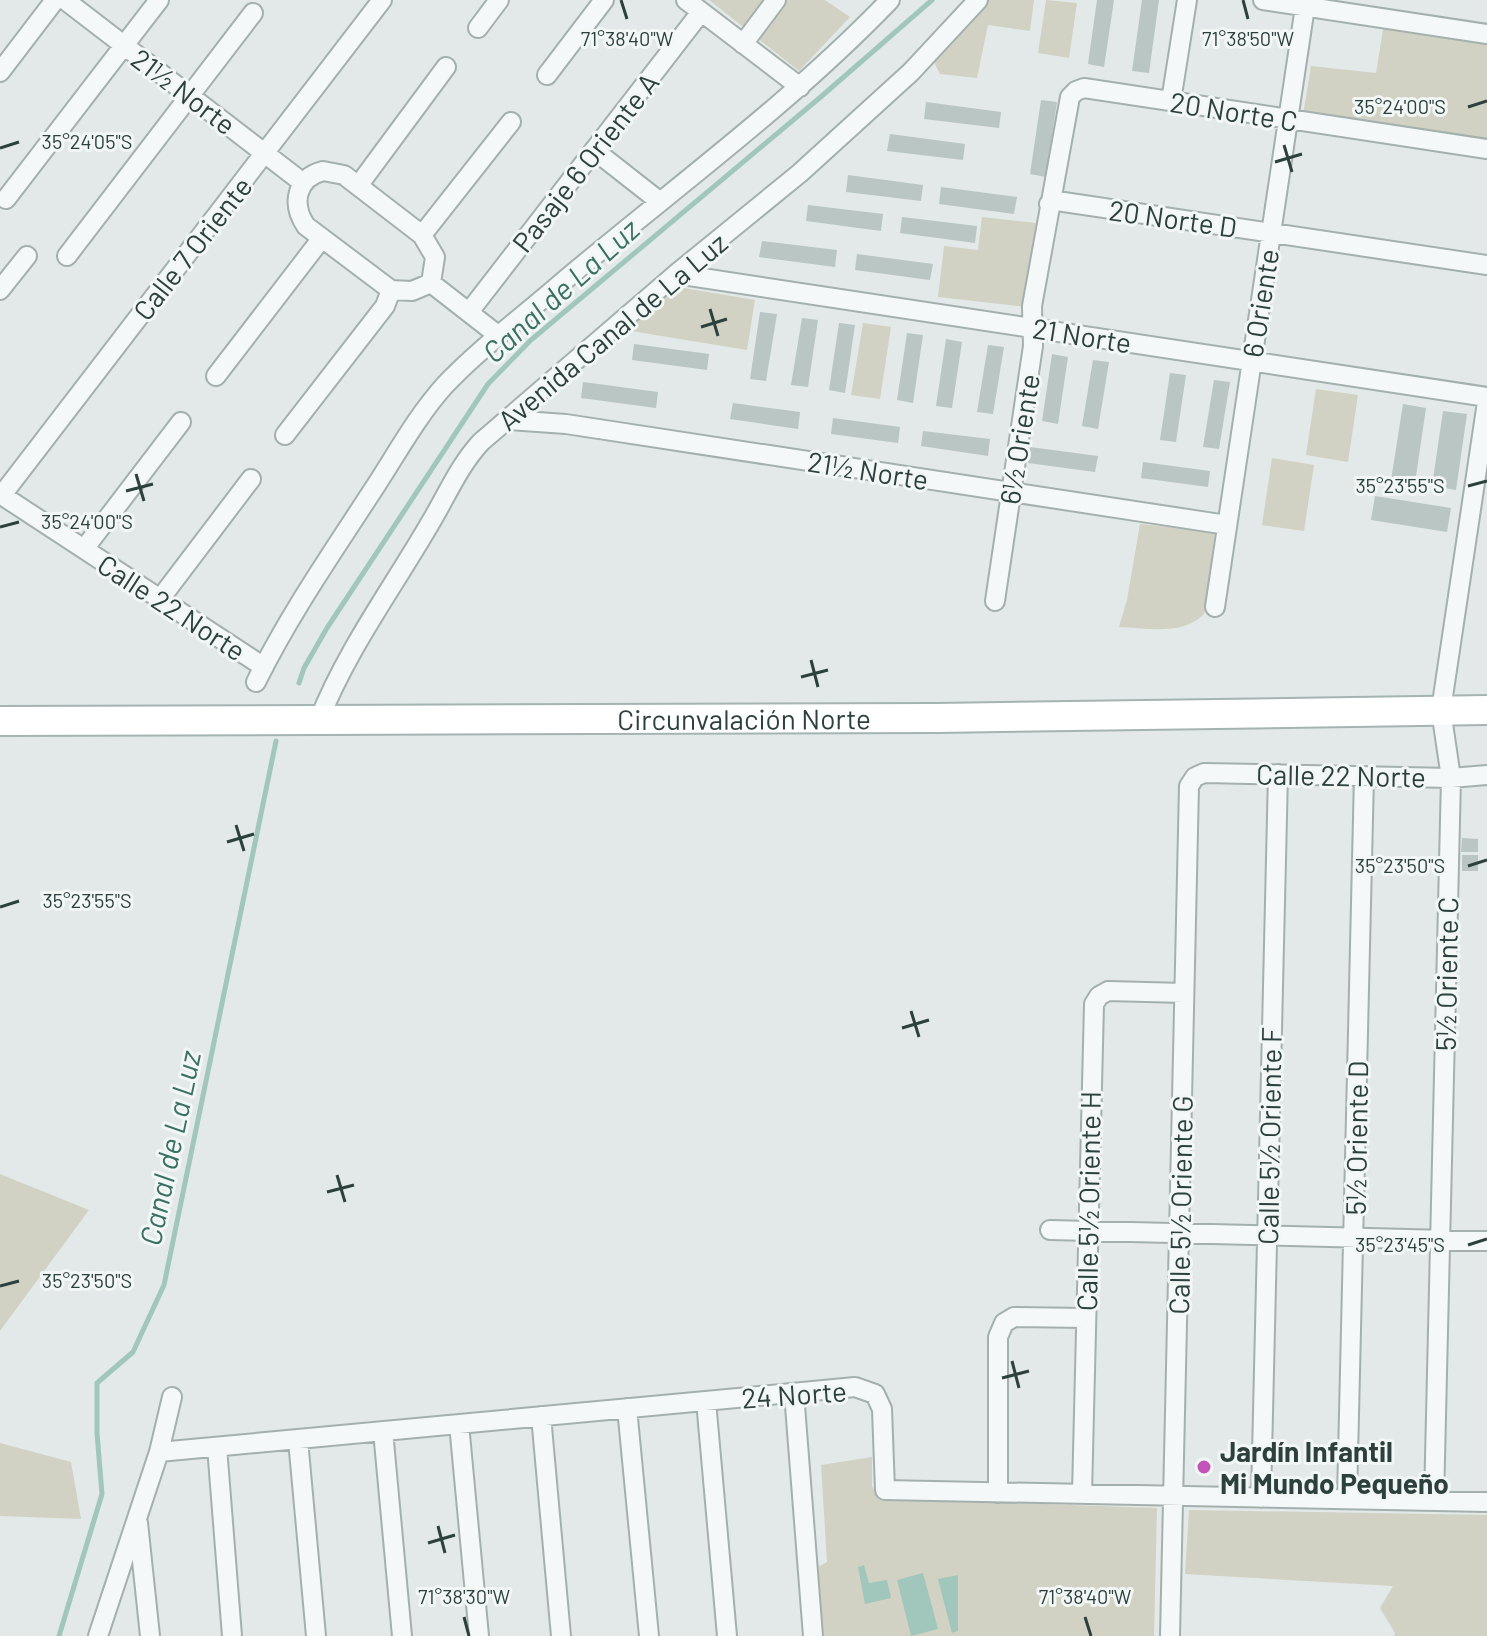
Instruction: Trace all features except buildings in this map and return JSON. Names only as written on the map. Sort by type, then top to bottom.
[{"type":"main road","name":"Circunvalación Norte","points":[[0,721],[921,718],[1487,710]]},
{"type":"street","points":[[0,72],[55,0]]},
{"type":"street","name":"21½ Norte","points":[[65,0],[302,182]]},
{"type":"street","points":[[6,199],[159,0]]},
{"type":"street","name":"Calle 7 Oriente","points":[[1,495],[382,0]]},
{"type":"street","points":[[478,28],[499,0]]},
{"type":"street","points":[[547,75],[604,0]]},
{"type":"street","points":[[743,44],[776,0]]},
{"type":"street","points":[[431,283],[499,336],[800,87],[890,0]]},
{"type":"street","name":"Avenida Canal de La Luz","points":[[319,720],[350,659],[463,462],[481,442],[676,274],[800,173],[911,72],[978,0]]},
{"type":"street","points":[[1171,101],[1187,0]]},
{"type":"street","points":[[1263,0],[1306,3],[1487,34]]},
{"type":"street","name":"6 Oriente","points":[[1215,607],[1306,3]]},
{"type":"street","points":[[694,6],[800,87]]},
{"type":"street","name":"Pasaje 6 Oriente A","points":[[469,312],[594,150],[694,6]]},
{"type":"street","points":[[67,256],[253,13]]},
{"type":"street","points":[[358,186],[446,67]]},
{"type":"street","name":"20 Norte C","points":[[1076,91],[1084,88],[1487,149]]},
{"type":"street","name":"6½ Oriente","points":[[995,601],[1033,346],[1032,306],[1070,97],[1076,91]]},
{"type":"street","points":[[422,235],[511,122]]},
{"type":"street","points":[[594,150],[659,201]]},
{"type":"street","points":[[330,171],[344,175],[422,235],[435,257],[431,283],[412,291],[391,290],[306,226],[298,211],[297,195],[302,182],[315,173],[330,171]]},
{"type":"street","name":"20 Norte D","points":[[1049,204],[1057,201],[1487,265]]},
{"type":"street","points":[[216,376],[322,238]]},
{"type":"street","points":[[0,290],[27,256]]},
{"type":"street","name":"21 Norte","points":[[676,274],[1252,361],[1487,400]]},
{"type":"street","points":[[285,435],[385,306],[391,290]]},
{"type":"street","name":"Calle 22 Norte","points":[[1,495],[160,599],[260,674],[311,586],[430,403],[499,336]]},
{"type":"street","name":"5½ Oriente C","points":[[1434,1501],[1451,778],[1441,710],[1487,400]]},
{"type":"street","name":"21½ Norte","points":[[509,420],[566,424],[1227,525]]},
{"type":"street","points":[[84,549],[181,422]]},
{"type":"street","points":[[160,599],[251,479]]},
{"type":"street","name":"Calle 22 Norte","points":[[1195,777],[1210,772],[1451,778],[1487,775]]},
{"type":"street","name":"Calle 5½ Oriente F","points":[[1261,1498],[1278,774]]},
{"type":"street","name":"5½ Oriente D","points":[[1347,1499],[1364,776]]},
{"type":"street","name":"Calle 5½ Oriente G","points":[[1170,1636],[1188,792],[1195,777]]},
{"type":"street","name":"Calle 5½ Oriente H","points":[[1082,1494],[1094,1004],[1099,996],[1108,991],[1184,993]]},
{"type":"street","points":[[1050,1230],[1487,1241]]},
{"type":"street","points":[[998,1493],[998,1337],[1001,1327],[1014,1317],[1086,1318]]},
{"type":"street","name":"24 Norte","points":[[159,1452],[855,1387],[875,1394],[882,1409],[885,1490],[1487,1502]]},
{"type":"street","points":[[794,1393],[813,1636]]},
{"type":"street","points":[[98,1636],[159,1452],[172,1397]]},
{"type":"street","points":[[706,1401],[727,1636]]},
{"type":"street","points":[[627,1408],[649,1636]]},
{"type":"street","points":[[541,1416],[561,1636]]},
{"type":"street","points":[[459,1424],[479,1636]]},
{"type":"street","points":[[383,1431],[402,1636]]},
{"type":"street","points":[[298,1440],[316,1636]]},
{"type":"street","points":[[217,1447],[232,1636]]},
{"type":"street","points":[[137,1514],[150,1636]]},
{"type":"shaded area","points":[[709,0],[825,0],[850,17],[799,71]]},
{"type":"shaded area","points":[[989,0],[1034,0],[1030,31],[988,25],[977,78],[940,74],[933,60]]},
{"type":"shaded area","points":[[1046,0],[1077,3],[1069,58],[1038,53]]},
{"type":"shaded area","points":[[1384,24],[1487,39],[1487,143],[1303,115],[1311,66],[1376,73]]},
{"type":"shaded area","points":[[982,217],[1036,223],[1026,307],[938,297],[944,246],[978,250]]},
{"type":"shaded area","points":[[678,287],[755,300],[747,350],[625,330]]},
{"type":"shaded area","points":[[863,323],[891,327],[880,399],[851,395]]},
{"type":"shaded area","points":[[1316,389],[1358,395],[1348,462],[1306,455]]},
{"type":"shaded area","points":[[1272,458],[1314,465],[1304,531],[1262,525]]},
{"type":"shaded area","points":[[1140,524],[1215,532],[1204,614],[1195,621],[1164,629],[1119,627],[1127,600]]},
{"type":"shaded area","points":[[0,1174],[89,1210],[0,1331]]},
{"type":"shaded area","points":[[0,1443],[71,1462],[81,1519],[0,1516]]},
{"type":"shaded area","points":[[872,1457],[872,1486],[878,1498],[1157,1508],[1154,1636],[823,1636],[818,1567],[827,1562],[821,1465]]},
{"type":"shaded area","points":[[1189,1510],[1487,1515],[1487,1636],[1394,1636],[1380,1608],[1393,1586],[1185,1574]]},
{"type":"shaded area","points":[[864,1565],[869,1583],[887,1580],[891,1598],[865,1604],[858,1567]]},
{"type":"shaded area","points":[[923,1573],[938,1629],[911,1636],[897,1580]]},
{"type":"shaded area","points":[[958,1575],[958,1631],[952,1633],[938,1579]]},
{"type":"waterway","name":"Canal de La Luz","points":[[299,683],[327,628],[488,384],[531,340],[932,0]]},
{"type":"waterway","name":"Canal de La Luz","points":[[59,1636],[102,1494],[97,1383],[133,1352],[164,1285],[276,741]]},
{"type":"place","name":"Jardín Infantil Mi Mundo Pequeño","points":[[1204,1467]]}]
